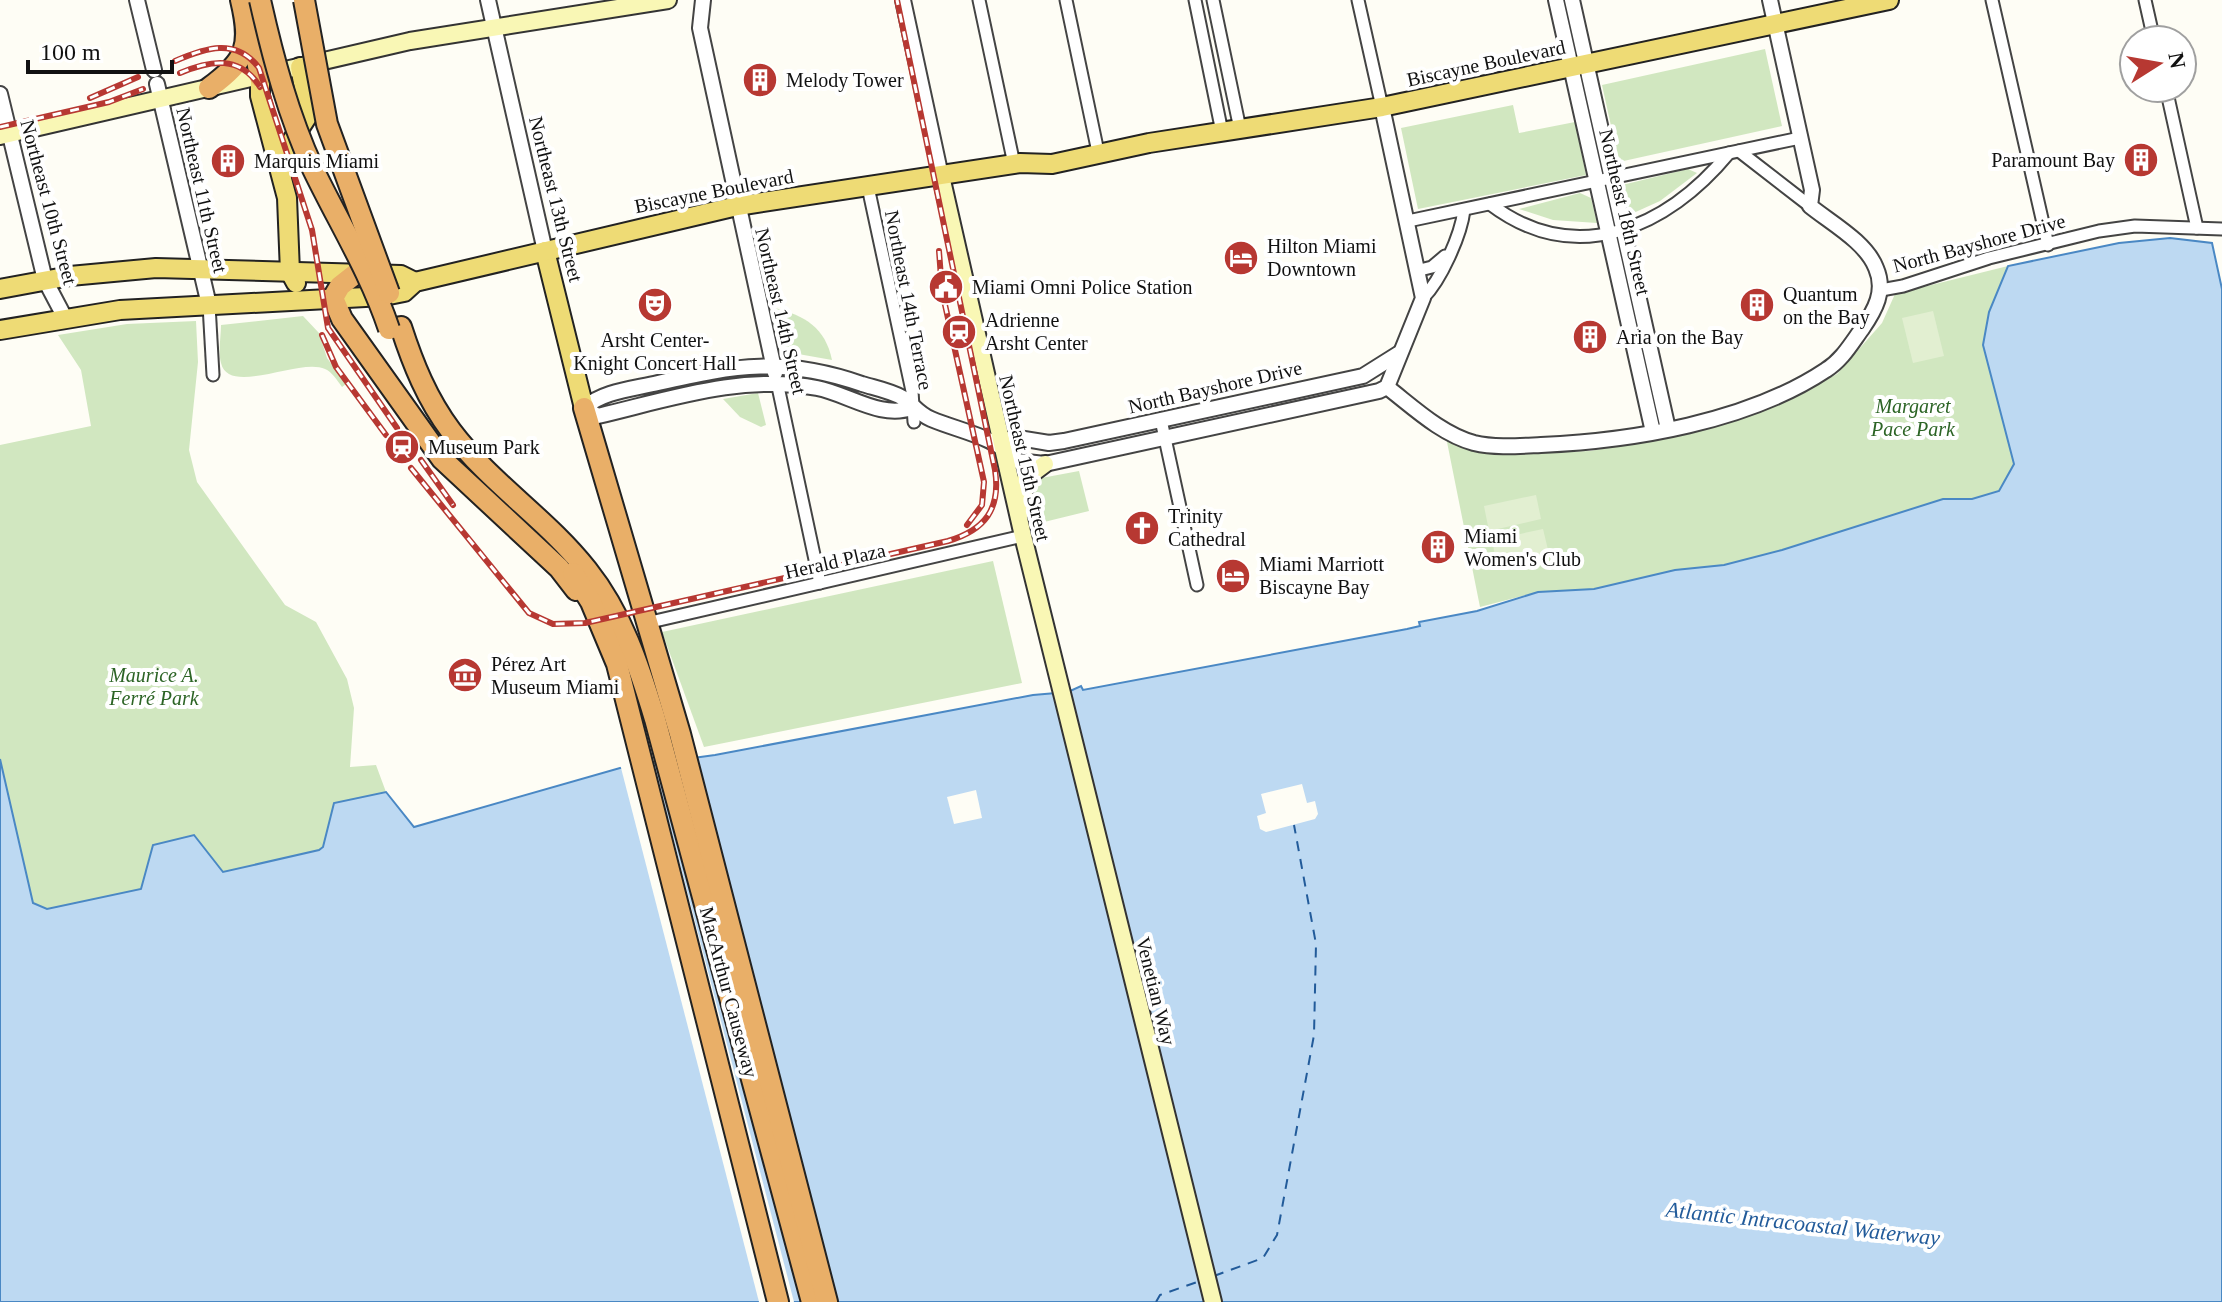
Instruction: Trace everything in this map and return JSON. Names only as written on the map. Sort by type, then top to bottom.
[{"type":"highway","points":[[304,0],[329,134],[395,328],[410,388],[437,433],[462,463],[565,563],[594,608]]},
{"type":"highway","points":[[248,3],[274,63],[294,123],[395,328]]},
{"type":"highway","points":[[248,3],[260,77]]},
{"type":"highway","points":[[209,88],[232,70],[243,55],[247,41],[248,3]]},
{"type":"highway","points":[[354,275],[325,298],[442,459],[559,568],[594,608]]},
{"type":"highway","name":"MacArthur Causeway","points":[[395,328],[425,389],[451,431],[563,541],[594,579],[620,621],[644,683],[670,736],[812,1302]]},
{"type":"highway","points":[[584,408],[670,736],[827,1302]]},
{"type":"highway","name":"MacArthur Causeway","points":[[594,608],[613,653],[650,790],[778,1302]]},
{"type":"main road","points":[[5,135],[157,85],[209,88],[413,41],[668,0]]},
{"type":"main road","name":"Biscayne Boulevard","points":[[0,330],[139,308],[394,294],[404,292],[415,282],[737,206],[1020,164],[1052,164],[1094,153],[1382,107],[1889,0]]},
{"type":"main road","points":[[282,175],[291,142],[308,118],[300,67]]},
{"type":"main road","points":[[260,77],[260,96],[282,175],[291,227],[290,272],[303,290],[325,298]]},
{"type":"main road","name":"Northeast 15th Street","points":[[941,176],[1060,689]]},
{"type":"main road","name":"Northeast 13th Street","points":[[545,251],[584,408]]},
{"type":"main road","name":"Biscayne Boulevard","points":[[0,289],[126,269],[401,275],[415,282]]},
{"type":"main road","points":[[1023,536],[1025,479],[1045,464]]},
{"type":"main road","name":"Venetian Way","points":[[1060,689],[1213,1302]]},
{"type":"street","name":"Northeast 11th Street","points":[[137,0],[209,305]]},
{"type":"street","name":"Northeast 13th Street","points":[[488,0],[545,251]]},
{"type":"street","name":"Northeast 14th Street","points":[[703,0],[700,28],[820,583]]},
{"type":"street","name":"Northeast 15th Street","points":[[903,0],[941,176]]},
{"type":"street","points":[[979,0],[1020,164]]},
{"type":"street","points":[[1066,0],[1094,153]]},
{"type":"street","points":[[1195,0],[1231,130]]},
{"type":"street","points":[[1213,0],[1231,130]]},
{"type":"street","points":[[1358,0],[1420,270],[1423,298]]},
{"type":"street","name":"Northeast 18th Street","points":[[1556,0],[1579,66],[1661,430]]},
{"type":"street","name":"Northeast 18th Street","points":[[1572,0],[1579,66]]},
{"type":"street","points":[[1770,0],[1812,190],[1810,206]]},
{"type":"street","points":[[1992,0],[2048,245]]},
{"type":"street","points":[[2145,0],[2150,24]]},
{"type":"street","name":"Northeast 10th Street","points":[[0,94],[5,135],[45,280],[65,318]]},
{"type":"street","points":[[2170,104],[2197,228]]},
{"type":"street","points":[[1408,221],[1800,138]]},
{"type":"street","points":[[1734,152],[1810,206],[1872,258],[1881,290]]},
{"type":"street","points":[[1490,204],[1511,220],[1548,232],[1575,235],[1616,231],[1679,205],[1734,152]]},
{"type":"street","name":"Northeast 14th Terrace","points":[[868,187],[912,391],[912,415]]},
{"type":"street","points":[[1387,387],[1423,298],[1434,287],[1462,223],[1464,210]]},
{"type":"street","name":"North Bayshore Drive","points":[[912,415],[905,398],[848,379],[773,364],[736,366],[671,380],[595,398],[584,408],[598,416],[738,384],[777,382],[826,390],[895,414],[912,415],[1003,444],[1017,461],[1045,464],[1350,398],[1387,387],[1431,420],[1474,443],[1494,446],[1585,443],[1661,430],[1761,401],[1828,369],[1844,355],[1873,313],[1881,290],[2048,245],[2135,226],[2222,229]]},
{"type":"street","points":[[1420,270],[1436,265],[1448,252]]},
{"type":"street","points":[[209,305],[213,375]]},
{"type":"street","name":"North Bayshore Drive","points":[[1003,444],[1013,437],[1049,443],[1363,376],[1398,354]]},
{"type":"street","points":[[1350,398],[1356,383],[1363,376]]},
{"type":"street","points":[[671,380],[675,398]]},
{"type":"street","points":[[1263,416],[1273,404],[1288,401],[1304,388],[1322,389],[1334,401]]},
{"type":"street","points":[[1161,420],[1197,585]]},
{"type":"street","name":"Herald Plaza","points":[[655,621],[1023,536]]},
{"type":"green space","points":[[1765,49],[1782,126],[1619,162],[1602,85]]},
{"type":"green space","points":[[1513,105],[1519,133],[1575,122],[1586,175],[1418,209],[1401,128]]},
{"type":"green space","points":[[1688,169],[1697,173],[1660,201],[1629,215],[1622,185]]},
{"type":"green space","points":[[1580,193],[1591,198],[1597,223],[1553,220],[1519,209]]},
{"type":"green space","name":"Margaret Pace Park","points":[[2008,266],[2002,283],[2007,430],[2014,464],[1999,491],[1972,499],[1943,499],[1724,565],[1675,570],[1594,589],[1538,592],[1480,607],[1446,437],[1486,454],[1590,451],[1693,433],[1801,393],[1837,374],[1882,323],[1895,294]]},
{"type":"green space","points":[[775,308],[804,319],[819,331],[832,360],[787,352]]},
{"type":"green space","points":[[1933,311],[1944,356],[1913,363],[1902,318]]},
{"type":"green space","points":[[303,316],[319,333],[327,358],[346,384],[342,387],[328,370],[314,367],[251,377],[227,373],[220,359],[221,325]]},
{"type":"green space","name":"Maurice A. Ferré Park","points":[[196,321],[198,362],[189,450],[197,482],[285,605],[316,622],[347,679],[354,708],[350,767],[376,765],[386,792],[334,803],[323,848],[319,850],[223,872],[153,845],[142,889],[46,909],[33,903],[0,759],[0,445],[91,426],[81,370],[58,335],[127,324]]},
{"type":"green space","points":[[758,393],[766,425],[761,427],[740,417],[723,399]]},
{"type":"green space","points":[[1079,471],[1089,511],[1040,523],[1031,488],[1036,479]]},
{"type":"green space","points":[[1536,495],[1541,519],[1489,531],[1484,506]]},
{"type":"green space","points":[[1543,529],[1549,554],[1497,566],[1492,540]]},
{"type":"green space","points":[[993,561],[1022,683],[704,747],[662,632]]},
{"type":"water","name":"Atlantic Intracoastal Waterway","points":[[2170,238],[2212,243],[2222,289],[2222,1302],[0,1302],[0,759],[33,903],[47,909],[141,889],[153,845],[194,835],[223,872],[319,850],[323,847],[334,803],[386,792],[414,827],[620,768],[715,755],[1407,629],[1420,626],[1419,622],[1477,611],[1538,592],[1594,589],[1675,570],[1724,565],[1943,499],[1972,499],[1999,491],[2014,464],[1983,345],[1989,312],[2008,266],[2119,243]]},
{"type":"pier","points":[[653,760],[794,1302],[759,1302],[620,764]]},
{"type":"pier","points":[[1302,784],[1307,803],[1315,801],[1318,814],[1315,819],[1266,832],[1260,829],[1257,816],[1266,813],[1261,794]]},
{"type":"pier","points":[[976,790],[982,818],[954,824],[947,797]]},
{"type":"ferry route","points":[[1214,1276],[1263,1258],[1277,1235],[1314,1035],[1316,944],[1294,825]]},
{"type":"ferry route","points":[[1156,1302],[1160,1295],[1200,1281]]},
{"type":"railway","points":[[411,468],[529,613],[553,624],[585,623],[948,541],[981,524],[993,507],[995,470],[897,0]]},
{"type":"railway","points":[[175,61],[220,48],[240,52],[259,68],[312,230],[328,328],[397,428]]},
{"type":"railway","points":[[180,73],[203,65],[224,63],[243,69],[260,87]]},
{"type":"railway","points":[[90,98],[138,77]]},
{"type":"railway","points":[[0,127],[109,102],[143,89]]},
{"type":"railway","points":[[939,251],[942,291],[984,482],[982,505],[967,525]]},
{"type":"railway","points":[[322,335],[336,367],[386,435]]},
{"type":"railway","points":[[421,460],[453,505]]},
{"type":"place","name":"Melody Tower","points":[[760,80]]},
{"type":"place","name":"Paramount Bay","points":[[2141,160]]},
{"type":"place","name":"Marquis Miami","points":[[228,161]]},
{"type":"place","name":"Hilton Miami Downtown","points":[[1241,258]]},
{"type":"place","name":"Miami Omni Police Station","points":[[946,287]]},
{"type":"place","name":"Arsht Center- Knight Concert Hall","points":[[655,305]]},
{"type":"place","name":"Quantum on the Bay","points":[[1757,305]]},
{"type":"place","name":"Adrienne Arsht Center","points":[[959,332]]},
{"type":"place","name":"Aria on the Bay","points":[[1590,337]]},
{"type":"place","name":"Museum Park","points":[[402,447]]},
{"type":"place","name":"Trinity Cathedral","points":[[1142,528]]},
{"type":"place","name":"Miami Women's Club","points":[[1438,547]]},
{"type":"place","name":"Miami Marriott Biscayne Bay","points":[[1233,576]]},
{"type":"place","name":"Pérez Art Museum Miami","points":[[465,675]]}]
